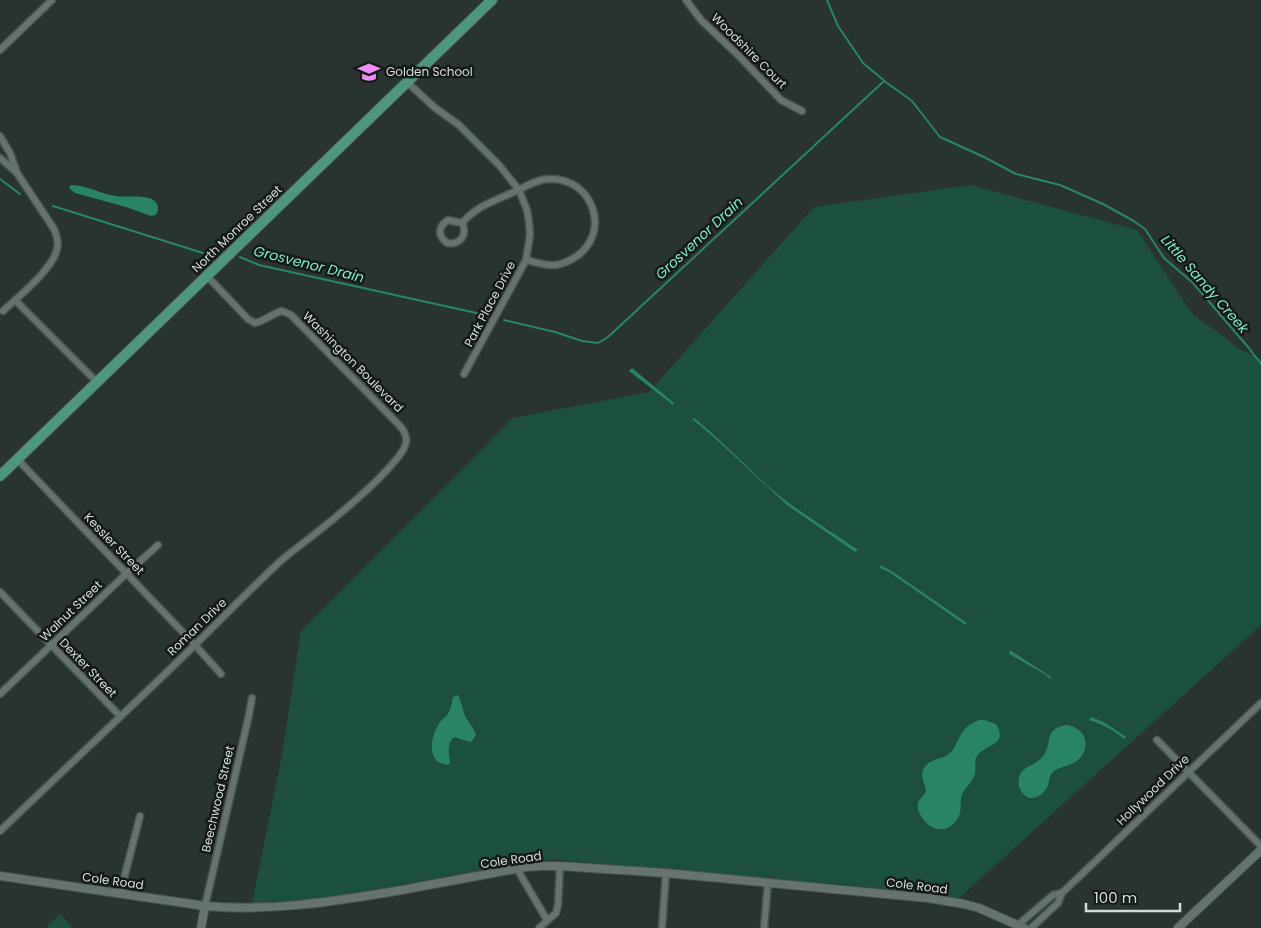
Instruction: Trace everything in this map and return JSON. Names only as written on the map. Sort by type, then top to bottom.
[{"type":"main road","name":"North Monroe Street","points":[[0,476],[492,0]]},
{"type":"street","points":[[0,50],[52,0]]},
{"type":"street","name":"Woodshire Court","points":[[686,0],[701,20],[740,56],[781,100],[802,111]]},
{"type":"street","name":"Park Place Drive","points":[[407,82],[434,107],[459,125],[499,165],[519,190],[527,210],[530,235],[526,260],[464,374]]},
{"type":"street","points":[[0,136],[10,153],[17,173],[54,229],[58,246],[54,259],[47,269],[3,311]]},
{"type":"street","points":[[0,158],[17,173]]},
{"type":"street","points":[[462,223],[481,206],[536,182],[548,179],[566,181],[574,185],[583,192],[594,208],[594,230],[591,240],[582,252],[571,260],[557,265],[526,260]]},
{"type":"street","name":"Washington Boulevard","points":[[207,276],[248,318],[256,323],[282,311],[291,315],[400,426],[406,433],[407,438]]},
{"type":"street","points":[[15,300],[97,382]]},
{"type":"street","name":"Roman Drive","points":[[0,831],[274,567],[350,505],[386,471],[400,455],[407,438]]},
{"type":"street","name":"Kessler Street","points":[[18,459],[221,674]]},
{"type":"street","name":"Walnut Street","points":[[0,694],[158,545]]},
{"type":"street","name":"Dexter Street","points":[[0,592],[50,646],[120,716]]},
{"type":"street","name":"Beechwood Street","points":[[206,906],[252,698]]},
{"type":"street","name":"Hollywood Drive","points":[[1031,928],[1058,903],[1062,893],[1261,703]]},
{"type":"street","points":[[1157,740],[1261,846]]},
{"type":"street","points":[[120,894],[140,816]]},
{"type":"street","points":[[1178,928],[1261,850]]},
{"type":"street","points":[[539,928],[556,913],[560,866]]},
{"type":"street","name":"Cole Road","points":[[0,876],[206,906],[237,908],[298,905],[354,898],[517,869],[560,866],[666,873],[946,900],[979,908],[1020,927]]},
{"type":"street","points":[[517,869],[548,920]]},
{"type":"street","points":[[662,928],[666,873]]},
{"type":"street","points":[[764,928],[768,883]]},
{"type":"street","name":"Hollywood Drive","points":[[1020,927],[1053,895],[1062,893]]},
{"type":"street","points":[[201,928],[206,906]]},
{"type":"shaded area","points":[[71,185],[83,186],[116,196],[150,198],[157,204],[158,211],[156,215],[151,216],[75,193],[69,188]]},
{"type":"shaded area","points":[[971,185],[1137,230],[1194,316],[1237,348],[1261,359],[1261,625],[959,898],[847,885],[559,860],[525,862],[350,894],[306,900],[252,904],[282,755],[301,631],[513,418],[649,392],[814,207]]},
{"type":"shaded area","points":[[632,368],[674,403],[673,405],[629,371]]},
{"type":"shaded area","points":[[694,418],[780,496],[858,550],[855,552],[787,505],[692,419]]},
{"type":"shaded area","points":[[881,565],[967,623],[965,625],[889,572],[880,568]]},
{"type":"shaded area","points":[[1010,650],[1051,677],[1050,679],[1009,654]]},
{"type":"shaded area","points":[[457,695],[465,716],[476,735],[470,742],[454,737],[451,740],[449,747],[450,763],[448,765],[440,763],[435,759],[432,740],[437,727],[449,712],[453,697]]},
{"type":"shaded area","points":[[1091,717],[1104,722],[1126,737],[1124,739],[1099,723],[1089,720]]},
{"type":"shaded area","points":[[979,720],[996,724],[1000,737],[994,744],[979,753],[976,758],[975,775],[963,793],[960,812],[956,821],[946,828],[936,829],[931,827],[923,819],[918,809],[918,804],[926,791],[922,776],[923,771],[929,762],[948,755],[965,728]]},
{"type":"shaded area","points":[[1066,725],[1078,729],[1082,733],[1086,743],[1083,754],[1070,765],[1057,769],[1052,773],[1047,788],[1041,794],[1033,798],[1026,797],[1019,787],[1021,772],[1042,758],[1047,750],[1051,733],[1059,727]]},
{"type":"shaded area","points":[[60,914],[72,927],[49,928],[47,926]]},
{"type":"waterway","name":"Little Sandy Creek","points":[[827,0],[838,26],[863,63],[912,101],[940,137],[1016,174],[1060,185],[1103,204],[1145,229],[1164,258],[1193,283],[1261,364]]},
{"type":"waterway","name":"Grosvenor Drain","points":[[504,320],[555,332],[582,341],[598,343],[608,337],[884,81]]},
{"type":"waterway","name":"Grosvenor Drain","points":[[0,179],[20,194]]},
{"type":"waterway","name":"Grosvenor Drain","points":[[53,206],[203,253]]},
{"type":"waterway","name":"Grosvenor Drain","points":[[240,257],[259,265],[490,316]]},
{"type":"place","name":"Golden School","points":[[369,72]]}]
